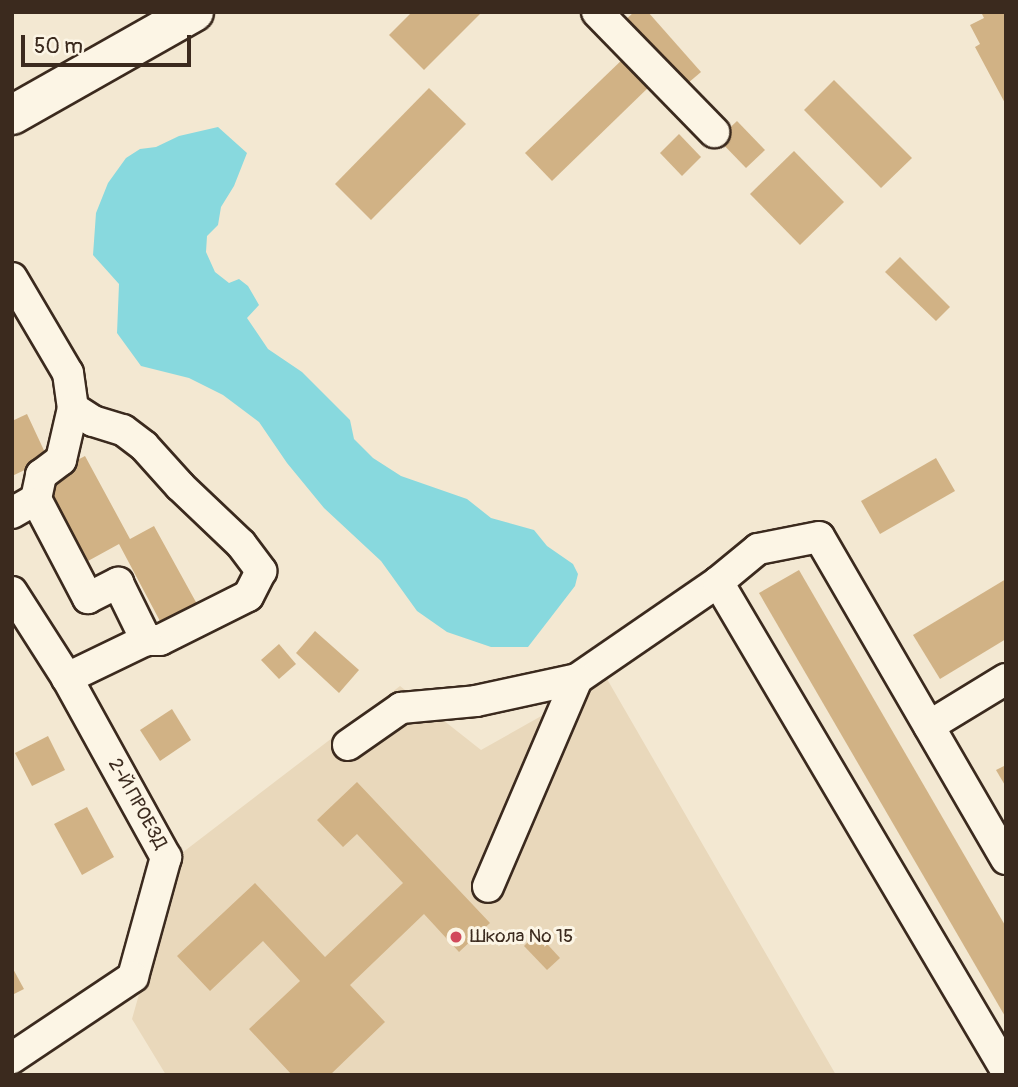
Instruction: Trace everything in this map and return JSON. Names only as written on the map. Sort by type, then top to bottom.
[{"type":"main road","points":[[12,115],[172,18]]},
{"type":"street","points":[[597,12],[714,132]]},
{"type":"street","points":[[12,278],[68,373],[73,408],[61,460],[41,475],[24,506],[89,597],[118,583],[146,640]]},
{"type":"street","points":[[67,678],[146,640],[160,640],[248,596],[261,571],[241,544],[180,486],[144,446],[123,430],[93,421],[73,408]]},
{"type":"street","points":[[348,745],[401,708],[476,701],[577,679],[718,582],[758,549],[819,537],[1006,859]]},
{"type":"street","points":[[718,582],[1006,1070]]},
{"type":"street","name":"2-Й ПРОЕЗД","points":[[12,592],[67,678],[166,857],[134,976],[12,1058]]},
{"type":"street","points":[[488,887],[577,679]]},
{"type":"street","points":[[929,726],[1006,679]]},
{"type":"shaded area","name":"Школа № 15","points":[[607,679],[836,1075],[166,1075],[132,1019],[178,856],[400,686],[481,750]]},
{"type":"water","points":[[218,127],[247,153],[234,186],[221,207],[218,225],[207,236],[206,252],[215,272],[229,283],[239,279],[248,286],[259,305],[247,318],[268,349],[302,372],[350,420],[354,439],[373,458],[401,476],[467,499],[491,518],[534,530],[547,546],[573,564],[578,574],[575,586],[528,647],[491,647],[447,632],[417,611],[381,561],[324,508],[287,463],[259,422],[223,395],[189,378],[141,366],[117,333],[119,284],[93,255],[96,213],[108,183],[126,158],[140,149],[156,147],[179,136]]},
{"type":"building","points":[[412,12],[482,12],[424,70],[389,35]]},
{"type":"building","points":[[634,12],[648,12],[701,72],[681,89],[622,23]]},
{"type":"building","points":[[981,12],[1006,12],[1006,105],[975,47],[980,44],[970,25],[984,18]]},
{"type":"building","points":[[626,56],[653,83],[552,181],[525,153]]},
{"type":"building","points":[[834,80],[912,158],[881,188],[804,110]]},
{"type":"building","points":[[429,88],[466,124],[371,220],[335,184]]},
{"type":"building","points":[[737,121],[765,150],[746,168],[718,139]]},
{"type":"building","points":[[679,134],[701,157],[682,176],[660,153]]},
{"type":"building","points":[[794,151],[844,202],[800,245],[750,194]]},
{"type":"building","points":[[900,257],[950,307],[936,321],[885,272]]},
{"type":"building","points":[[27,414],[48,459],[12,476],[12,421]]},
{"type":"building","points":[[85,456],[130,539],[154,526],[197,604],[161,623],[119,544],[88,561],[43,478]]},
{"type":"building","points":[[936,458],[955,491],[880,534],[861,501]]},
{"type":"building","points":[[799,570],[1006,927],[1006,1018],[759,593]]},
{"type":"building","points":[[1006,579],[1006,639],[940,679],[913,635]]},
{"type":"building","points":[[315,631],[359,670],[339,693],[296,653]]},
{"type":"building","points":[[279,644],[296,664],[279,679],[261,660]]},
{"type":"building","points":[[172,709],[191,740],[160,761],[140,730]]},
{"type":"building","points":[[48,736],[65,770],[32,786],[15,753]]},
{"type":"building","points":[[1006,765],[1006,787],[996,770]]},
{"type":"building","points":[[357,782],[490,923],[459,952],[424,914],[350,985],[385,1022],[330,1075],[292,1075],[249,1029],[300,981],[263,941],[210,991],[177,956],[255,883],[325,957],[403,883],[357,834],[343,847],[317,820]]},
{"type":"building","points":[[87,807],[114,857],[82,875],[54,824]]},
{"type":"building","points":[[537,933],[560,958],[547,970],[524,946]]},
{"type":"building","points":[[12,967],[24,989],[12,995]]},
{"type":"place","name":"Школа № 15","points":[[456,937]]}]
